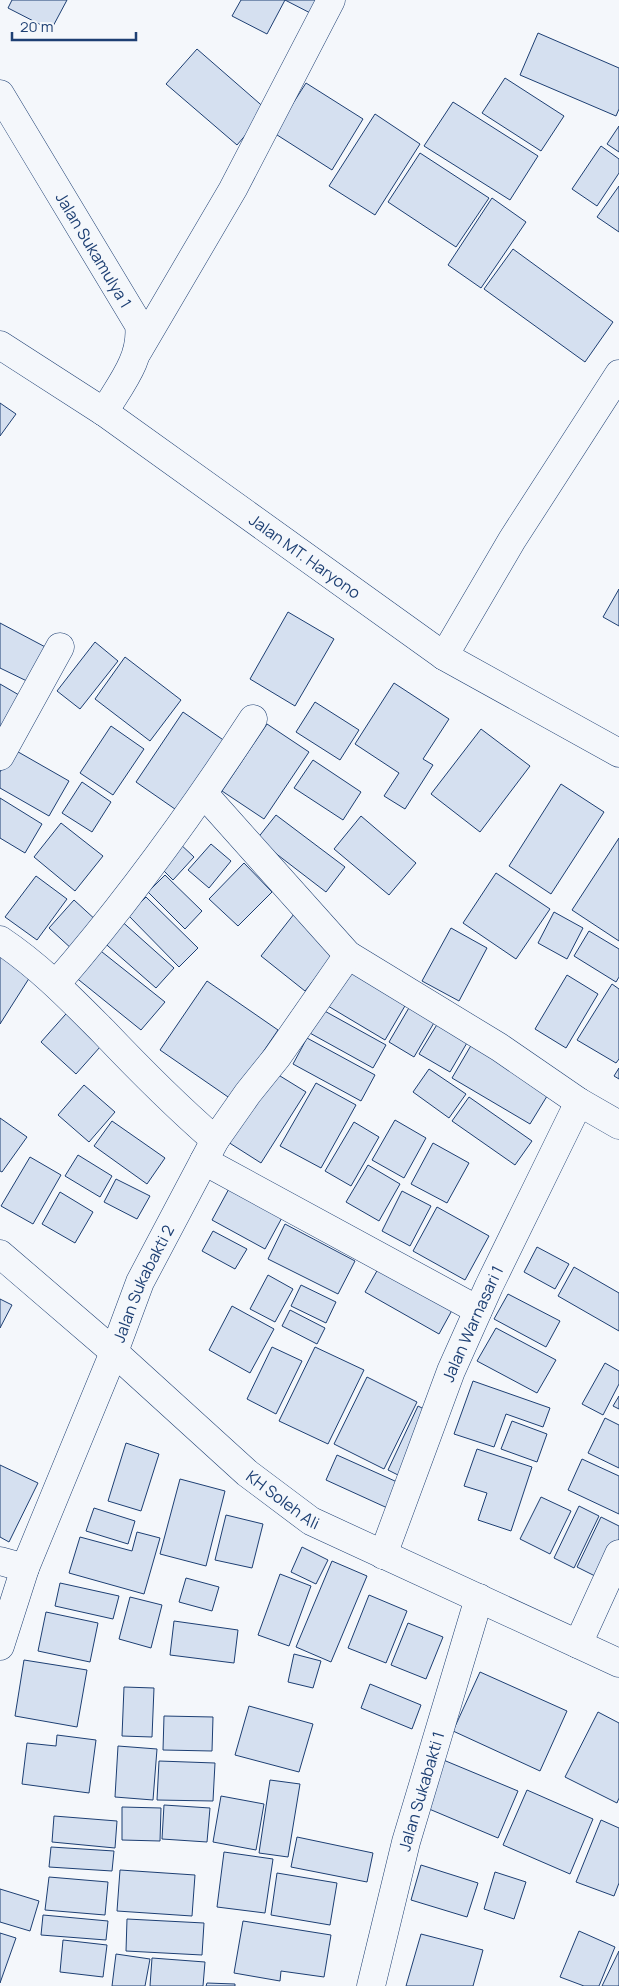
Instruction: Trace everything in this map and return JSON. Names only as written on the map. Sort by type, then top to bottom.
[{"type":"street","points":[[138,351],[233,189],[331,0]]},
{"type":"street","name":"Jalan Sukamulya 1","points":[[0,94],[139,325],[141,338],[138,351],[104,412]]},
{"type":"street","name":"Jalan MT. Haryono","points":[[0,345],[104,412],[444,656],[619,753]]},
{"type":"street","points":[[444,656],[512,540],[619,374]]},
{"type":"street","points":[[0,756],[60,647]]},
{"type":"street","points":[[56,984],[92,943],[204,794],[253,719]]},
{"type":"street","points":[[204,794],[348,955],[499,1047],[579,1102],[619,1125]]},
{"type":"street","points":[[0,940],[25,957],[56,984],[181,1110],[210,1151],[478,1310]]},
{"type":"street","name":"Jalan Sukabakti 2","points":[[0,1646],[13,1564],[114,1352],[140,1282],[210,1151],[248,1093],[277,1057],[348,955]]},
{"type":"street","name":"Jalan Warnasari 1","points":[[383,1555],[451,1371],[478,1310],[579,1102]]},
{"type":"street","name":"KH Soleh Ali","points":[[0,1254],[114,1352],[246,1472],[311,1521],[619,1663]]},
{"type":"street","points":[[578,1644],[619,1554]]},
{"type":"street","name":"Jalan Sukabakti 1","points":[[372,1986],[406,1842],[479,1598]]},
{"type":"building","points":[[12,0],[67,0],[51,30],[8,8]]},
{"type":"building","points":[[241,0],[285,0],[267,34],[232,16]]},
{"type":"building","points":[[285,0],[327,0],[318,17]]},
{"type":"building","points":[[538,33],[619,68],[619,109],[616,116],[520,75]]},
{"type":"building","points":[[197,49],[267,110],[237,145],[166,84]]},
{"type":"building","points":[[505,78],[564,116],[541,151],[482,113]]},
{"type":"building","points":[[306,83],[363,119],[332,170],[274,133]]},
{"type":"building","points":[[453,102],[538,156],[510,200],[424,146]]},
{"type":"building","points":[[375,114],[420,144],[375,215],[329,186]]},
{"type":"building","points":[[619,126],[619,152],[607,144]]},
{"type":"building","points":[[601,146],[619,159],[619,173],[597,206],[572,189]]},
{"type":"building","points":[[420,153],[489,198],[456,247],[388,202]]},
{"type":"building","points":[[619,186],[619,232],[597,217]]},
{"type":"building","points":[[492,198],[526,222],[481,288],[448,265]]},
{"type":"building","points":[[513,249],[613,322],[585,362],[484,289]]},
{"type":"building","points":[[0,403],[16,414],[0,436]]},
{"type":"building","points":[[619,589],[619,626],[603,617]]},
{"type":"building","points":[[288,612],[334,639],[295,706],[250,679]]},
{"type":"building","points":[[0,623],[51,650],[33,684],[0,668]]},
{"type":"building","points":[[95,642],[118,661],[80,709],[57,691]]},
{"type":"building","points":[[125,657],[181,700],[150,741],[95,699]]},
{"type":"building","points":[[394,683],[449,719],[423,759],[433,765],[405,809],[384,796],[399,773],[355,744]]},
{"type":"building","points":[[0,684],[19,695],[1,726],[0,726]]},
{"type":"building","points":[[315,702],[359,730],[340,760],[296,732]]},
{"type":"building","points":[[183,712],[232,746],[185,816],[136,782]]},
{"type":"building","points":[[267,724],[309,752],[264,819],[222,791]]},
{"type":"building","points":[[111,726],[144,749],[113,795],[80,773]]},
{"type":"building","points":[[481,729],[530,766],[480,832],[431,794]]},
{"type":"building","points":[[13,749],[69,781],[49,816],[0,788],[0,772]]},
{"type":"building","points":[[313,760],[361,792],[343,820],[294,788]]},
{"type":"building","points":[[82,782],[111,802],[92,832],[62,813]]},
{"type":"building","points":[[561,784],[604,812],[551,894],[509,866]]},
{"type":"building","points":[[0,798],[42,824],[25,853],[0,838]]},
{"type":"building","points":[[276,815],[345,867],[326,892],[257,839]]},
{"type":"building","points":[[361,816],[416,863],[389,895],[334,849]]},
{"type":"building","points":[[61,823],[103,856],[75,891],[34,857]]},
{"type":"building","points":[[619,838],[619,941],[572,910]]},
{"type":"building","points":[[178,842],[194,857],[173,880],[157,864]]},
{"type":"building","points":[[211,844],[231,861],[209,888],[188,870]]},
{"type":"building","points":[[244,863],[272,892],[238,926],[209,899]]},
{"type":"building","points":[[496,873],[550,909],[516,959],[463,923]]},
{"type":"building","points":[[165,875],[202,911],[185,929],[148,892]]},
{"type":"building","points":[[36,876],[67,899],[37,940],[5,917]]},
{"type":"building","points":[[146,897],[198,948],[179,967],[128,915]]},
{"type":"building","points":[[74,900],[98,922],[73,950],[49,928]]},
{"type":"building","points":[[554,912],[583,928],[567,959],[538,943]]},
{"type":"building","points":[[294,914],[339,949],[305,991],[261,956]]},
{"type":"building","points":[[118,918],[174,968],[156,988],[100,939]]},
{"type":"building","points":[[451,928],[487,948],[459,1001],[422,981]]},
{"type":"building","points":[[589,931],[619,949],[619,977],[616,982],[574,956]]},
{"type":"building","points":[[0,946],[35,969],[0,1024]]},
{"type":"building","points":[[97,948],[165,1002],[141,1030],[74,976]]},
{"type":"building","points":[[352,966],[409,999],[385,1040],[328,1006]]},
{"type":"building","points":[[567,975],[598,994],[566,1048],[535,1029]]},
{"type":"building","points":[[207,981],[278,1030],[231,1099],[160,1050]]},
{"type":"building","points":[[612,984],[619,989],[619,1059],[616,1063],[577,1040]]},
{"type":"building","points":[[73,1006],[108,1038],[76,1074],[41,1042]]},
{"type":"building","points":[[410,1006],[435,1021],[414,1057],[389,1042]]},
{"type":"building","points":[[321,1009],[386,1045],[373,1068],[308,1032]]},
{"type":"building","points":[[441,1018],[471,1036],[450,1072],[419,1054]]},
{"type":"building","points":[[307,1038],[375,1075],[361,1101],[293,1064]]},
{"type":"building","points":[[473,1042],[552,1088],[530,1124],[452,1078]]},
{"type":"building","points":[[619,1068],[619,1079],[614,1076]]},
{"type":"building","points":[[429,1069],[466,1094],[449,1118],[413,1092]]},
{"type":"building","points":[[272,1071],[306,1092],[261,1163],[228,1142]]},
{"type":"building","points":[[316,1083],[356,1105],[321,1168],[280,1146]]},
{"type":"building","points":[[84,1085],[115,1112],[89,1142],[58,1115]]},
{"type":"building","points":[[469,1097],[532,1141],[515,1165],[452,1121]]},
{"type":"building","points":[[0,1118],[27,1137],[2,1172],[0,1171]]},
{"type":"building","points":[[395,1120],[426,1138],[404,1178],[372,1160]]},
{"type":"building","points":[[112,1121],[165,1158],[147,1184],[94,1146]]},
{"type":"building","points":[[354,1122],[379,1137],[351,1186],[325,1171]]},
{"type":"building","points":[[433,1143],[469,1163],[447,1203],[411,1184]]},
{"type":"building","points":[[78,1155],[112,1176],[100,1197],[65,1176]]},
{"type":"building","points":[[30,1157],[61,1175],[33,1224],[1,1206]]},
{"type":"building","points":[[368,1165],[400,1184],[379,1221],[346,1202]]},
{"type":"building","points":[[116,1179],[150,1196],[137,1219],[104,1202]]},
{"type":"building","points":[[231,1185],[284,1214],[265,1249],[212,1220]]},
{"type":"building","points":[[402,1191],[431,1206],[410,1246],[382,1231]]},
{"type":"building","points":[[60,1192],[93,1212],[75,1243],[42,1224]]},
{"type":"building","points":[[437,1207],[489,1236],[465,1280],[413,1251]]},
{"type":"building","points":[[285,1224],[355,1261],[338,1294],[268,1259]]},
{"type":"building","points":[[213,1231],[247,1249],[235,1269],[202,1251]]},
{"type":"building","points":[[537,1247],[569,1264],[555,1289],[524,1272]]},
{"type":"building","points":[[382,1262],[456,1303],[439,1334],[365,1292]]},
{"type":"building","points":[[574,1267],[619,1293],[619,1331],[558,1296]]},
{"type":"building","points":[[268,1275],[293,1289],[275,1322],[250,1309]]},
{"type":"building","points":[[301,1285],[336,1302],[326,1323],[291,1306]]},
{"type":"building","points":[[508,1294],[560,1321],[546,1347],[494,1319]]},
{"type":"building","points":[[0,1299],[12,1305],[0,1328]]},
{"type":"building","points":[[232,1306],[274,1329],[250,1373],[209,1350]]},
{"type":"building","points":[[290,1310],[325,1328],[317,1344],[282,1326]]},
{"type":"building","points":[[496,1328],[556,1360],[537,1393],[477,1361]]},
{"type":"building","points":[[272,1347],[302,1361],[276,1414],[247,1399]]},
{"type":"building","points":[[315,1347],[364,1370],[328,1444],[279,1421]]},
{"type":"building","points":[[605,1363],[619,1371],[619,1384],[603,1415],[582,1404]]},
{"type":"building","points":[[367,1377],[417,1402],[384,1469],[334,1444]]},
{"type":"building","points":[[473,1381],[550,1408],[543,1427],[506,1414],[494,1447],[454,1434]]},
{"type":"building","points":[[619,1396],[619,1409],[613,1406]]},
{"type":"building","points":[[418,1406],[434,1414],[404,1478],[388,1470]]},
{"type":"building","points":[[605,1418],[619,1425],[619,1468],[588,1453]]},
{"type":"building","points":[[512,1421],[547,1434],[537,1462],[501,1449]]},
{"type":"building","points":[[126,1443],[159,1454],[141,1511],[108,1501]]},
{"type":"building","points":[[477,1449],[532,1467],[511,1531],[478,1520],[487,1493],[464,1486]]},
{"type":"building","points":[[337,1455],[406,1486],[394,1511],[326,1480]]},
{"type":"building","points":[[582,1459],[619,1476],[619,1514],[568,1490]]},
{"type":"building","points":[[0,1465],[38,1483],[9,1542],[0,1537]]},
{"type":"building","points":[[180,1479],[225,1491],[206,1566],[160,1554]]},
{"type":"building","points":[[541,1497],[571,1511],[550,1554],[520,1539]]},
{"type":"building","points":[[579,1506],[599,1516],[574,1568],[554,1558]]},
{"type":"building","points":[[94,1508],[135,1521],[128,1544],[86,1531]]},
{"type":"building","points":[[226,1515],[263,1524],[252,1568],[215,1560]]},
{"type":"building","points":[[601,1517],[619,1526],[619,1548],[603,1580],[577,1567]]},
{"type":"building","points":[[137,1532],[160,1538],[144,1594],[69,1573],[80,1537],[132,1551]]},
{"type":"building","points":[[302,1547],[328,1560],[316,1584],[291,1572]]},
{"type":"building","points":[[332,1561],[367,1576],[331,1662],[296,1647]]},
{"type":"building","points":[[280,1574],[311,1586],[289,1646],[258,1635]]},
{"type":"building","points":[[186,1578],[219,1587],[212,1611],[179,1602]]},
{"type":"building","points":[[60,1583],[119,1596],[113,1619],[55,1606]]},
{"type":"building","points":[[369,1595],[407,1611],[386,1663],[348,1648]]},
{"type":"building","points":[[130,1597],[162,1605],[151,1648],[119,1639]]},
{"type":"building","points":[[46,1612],[98,1623],[90,1662],[38,1651]]},
{"type":"building","points":[[174,1621],[238,1630],[234,1663],[170,1655]]},
{"type":"building","points":[[408,1623],[443,1637],[426,1679],[391,1665]]},
{"type":"building","points":[[294,1654],[321,1661],[313,1688],[288,1682]]},
{"type":"building","points":[[24,1660],[87,1670],[77,1727],[15,1716]]},
{"type":"building","points":[[480,1672],[567,1711],[540,1771],[453,1731]]},
{"type":"building","points":[[370,1684],[421,1705],[412,1729],[361,1708]]},
{"type":"building","points":[[124,1687],[154,1688],[152,1737],[122,1736]]},
{"type":"building","points":[[249,1706],[313,1724],[299,1772],[235,1755]]},
{"type":"building","points":[[598,1712],[619,1723],[619,1798],[617,1803],[565,1777]]},
{"type":"building","points":[[164,1716],[213,1717],[212,1751],[163,1750]]},
{"type":"building","points":[[57,1735],[96,1740],[89,1793],[22,1784],[27,1743],[56,1746]]},
{"type":"building","points":[[118,1746],[157,1749],[153,1800],[115,1797]]},
{"type":"building","points":[[441,1759],[518,1791],[498,1838],[422,1806]]},
{"type":"building","points":[[159,1761],[215,1763],[213,1801],[157,1800]]},
{"type":"building","points":[[270,1780],[300,1784],[288,1857],[259,1853]]},
{"type":"building","points":[[527,1790],[593,1819],[570,1874],[503,1845]]},
{"type":"building","points":[[221,1796],[264,1804],[256,1850],[213,1842]]},
{"type":"building","points":[[164,1805],[210,1808],[207,1842],[162,1839]]},
{"type":"building","points":[[122,1807],[161,1808],[160,1841],[122,1840]]},
{"type":"building","points":[[54,1816],[117,1821],[115,1848],[52,1842]]},
{"type":"building","points":[[601,1820],[619,1828],[619,1883],[614,1896],[576,1882]]},
{"type":"building","points":[[297,1837],[373,1853],[367,1882],[291,1867]]},
{"type":"building","points":[[51,1847],[114,1851],[112,1871],[49,1867]]},
{"type":"building","points":[[224,1852],[273,1859],[265,1913],[217,1907]]},
{"type":"building","points":[[421,1865],[478,1883],[467,1917],[411,1900]]},
{"type":"building","points":[[120,1870],[195,1875],[192,1916],[117,1911]]},
{"type":"building","points":[[495,1872],[526,1882],[514,1919],[484,1909]]},
{"type":"building","points":[[277,1873],[337,1883],[330,1925],[271,1915]]},
{"type":"building","points":[[49,1877],[108,1882],[105,1915],[45,1910]]},
{"type":"building","points":[[0,1889],[39,1901],[30,1931],[0,1922]]},
{"type":"building","points":[[43,1915],[108,1921],[106,1940],[41,1935]]},
{"type":"building","points":[[127,1919],[204,1923],[202,1955],[126,1951]]},
{"type":"building","points":[[243,1921],[331,1935],[324,1977],[281,1971],[280,1981],[234,1973]]},
{"type":"building","points":[[579,1931],[615,1947],[599,1986],[584,1986],[560,1977]]},
{"type":"building","points":[[0,1933],[16,1938],[0,1983]]},
{"type":"building","points":[[421,1934],[483,1950],[473,1986],[406,1986]]},
{"type":"building","points":[[63,1940],[107,1945],[103,1977],[60,1972]]},
{"type":"building","points":[[619,1951],[619,1986],[602,1986]]},
{"type":"building","points":[[116,1954],[150,1959],[145,1986],[112,1986]]},
{"type":"building","points":[[152,1958],[205,1962],[203,1986],[150,1986]]},
{"type":"building","points":[[207,1983],[235,1984],[235,1986],[206,1986]]}]
